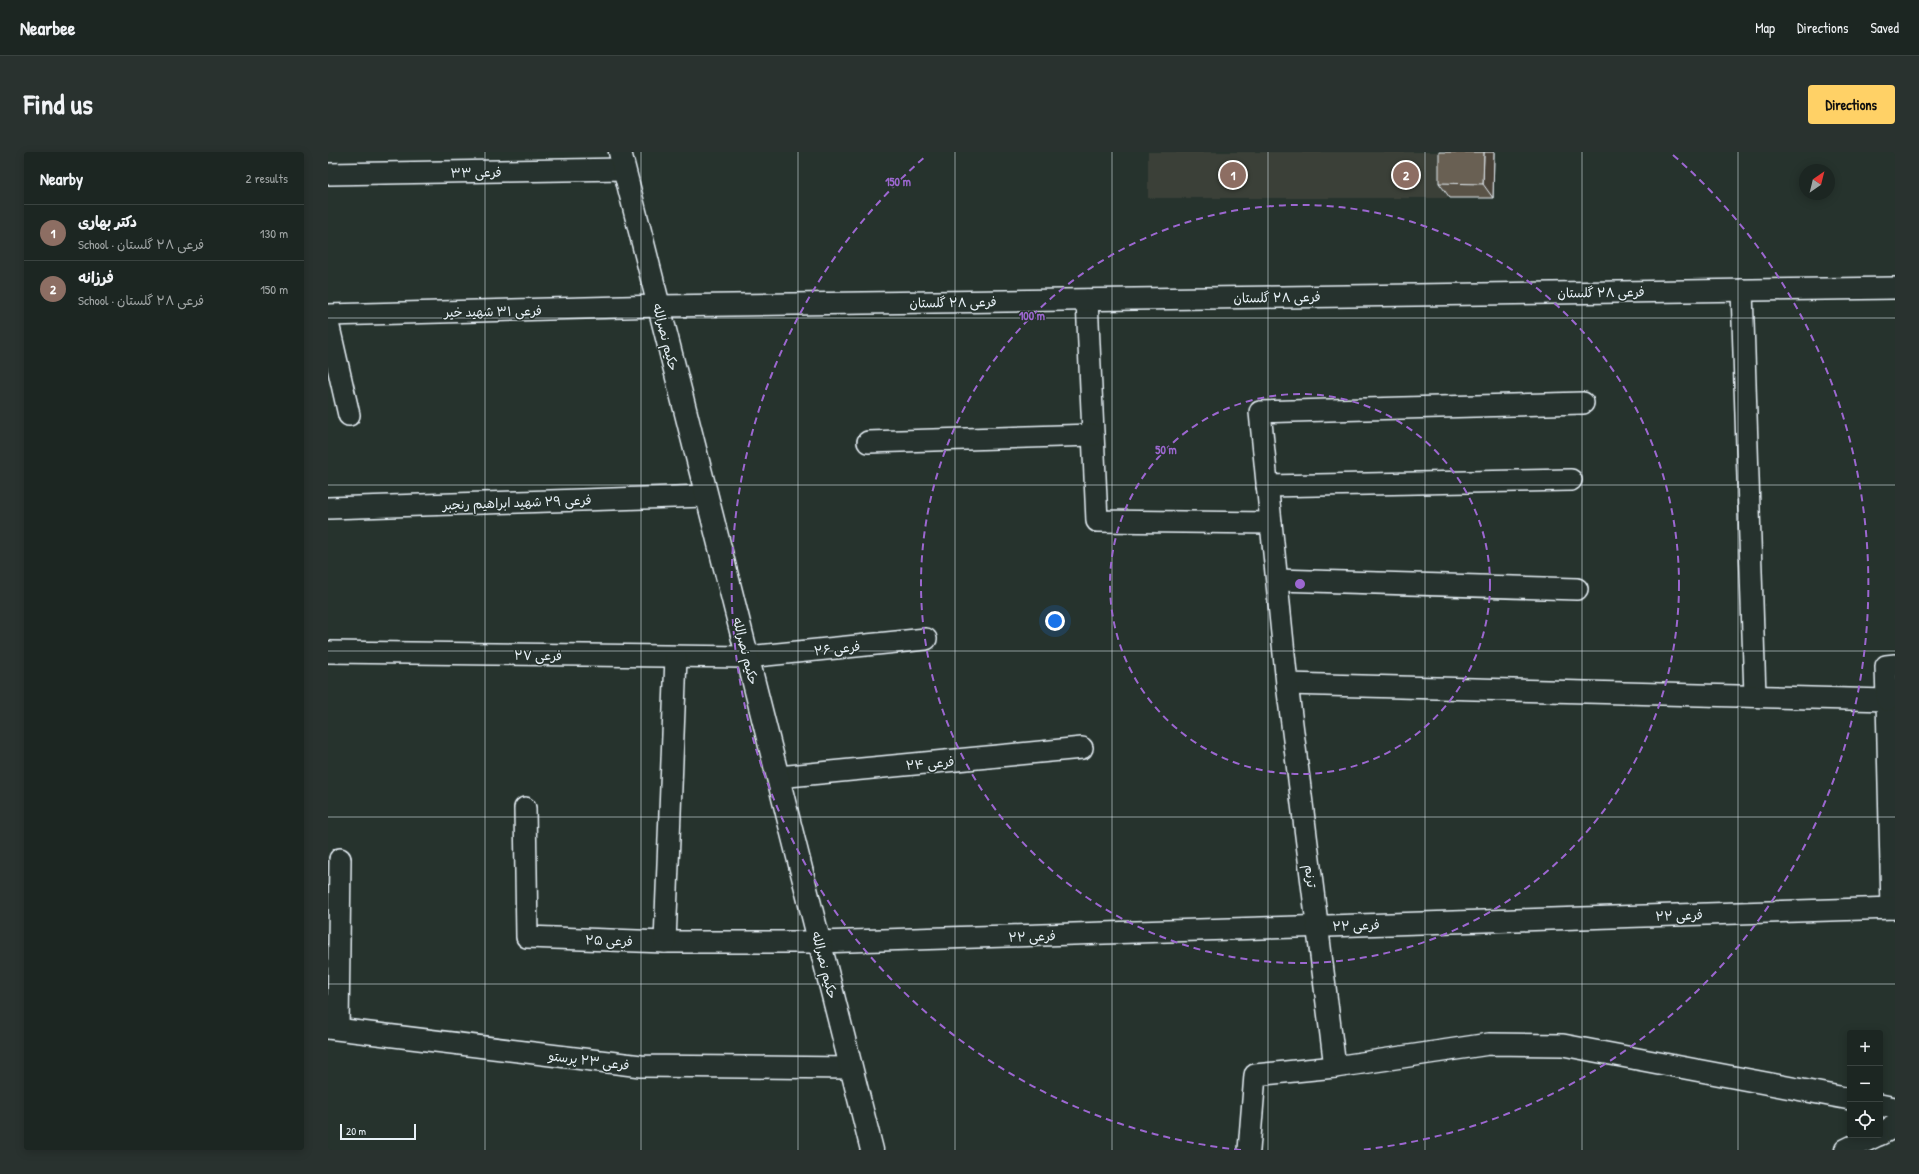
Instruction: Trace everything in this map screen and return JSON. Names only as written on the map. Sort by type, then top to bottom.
[{"type":"main road","name":"حکیم نصرالله","points":[[622,161],[872,1150]]},
{"type":"main road","points":[[1883,1132],[1895,1126]]},
{"type":"main road","points":[[1846,1150],[1871,1138]]},
{"type":"street","name":"فرعی ۳۳","points":[[328,174],[622,161]]},
{"type":"street","name":"فرعی ۲۸ گلستان","points":[[658,306],[1895,288]]},
{"type":"street","points":[[1742,290],[1756,696]]},
{"type":"street","points":[[1087,300],[1097,521],[1271,523]]},
{"type":"street","name":"فرعی ۳۱ شهید خیر","points":[[328,315],[658,306]]},
{"type":"street","points":[[328,323],[349,415]]},
{"type":"street","name":"ترنم","points":[[1335,1067],[1287,684],[1260,412],[1583,403]]},
{"type":"street","points":[[868,442],[1093,435]]},
{"type":"street","points":[[1268,486],[1571,480]]},
{"type":"street","name":"فرعی ۲۹ شهید ابراهیم رنجبر","points":[[328,508],[706,496]]},
{"type":"street","points":[[1277,580],[1577,589]]},
{"type":"street","name":"فرعی ۲۶","points":[[747,658],[926,639]]},
{"type":"street","name":"فرعی ۲۷","points":[[328,652],[747,658]]},
{"type":"street","points":[[665,942],[676,657]]},
{"type":"street","points":[[1894,908],[1886,666],[1895,665]]},
{"type":"street","points":[[1287,684],[1887,700]]},
{"type":"street","name":"فرعی ۲۴","points":[[778,777],[1082,748]]},
{"type":"street","name":"فرعی ۲۵","points":[[525,808],[527,937],[665,942],[819,942]]},
{"type":"street","points":[[333,1028],[340,859]]},
{"type":"street","name":"فرعی ۲۲","points":[[819,942],[1894,908]]},
{"type":"street","name":"فرعی ۲۳ پرستو","points":[[333,1028],[641,1066],[851,1068]]},
{"type":"street","points":[[1249,1150],[1255,1076],[1335,1067],[1489,1044],[1563,1045],[1847,1099]]},
{"type":"street","points":[[1883,1106],[1895,1108]]},
{"type":"shaded area","points":[[1148,152],[1494,152],[1493,198],[1148,198]]},
{"type":"building","points":[[1439,152],[1484,152],[1483,184],[1439,183]]},
{"type":"place","name":"دکتر بهاری","points":[[1233,175]]},
{"type":"place","name":"فرزانه","points":[[1406,175]]}]
